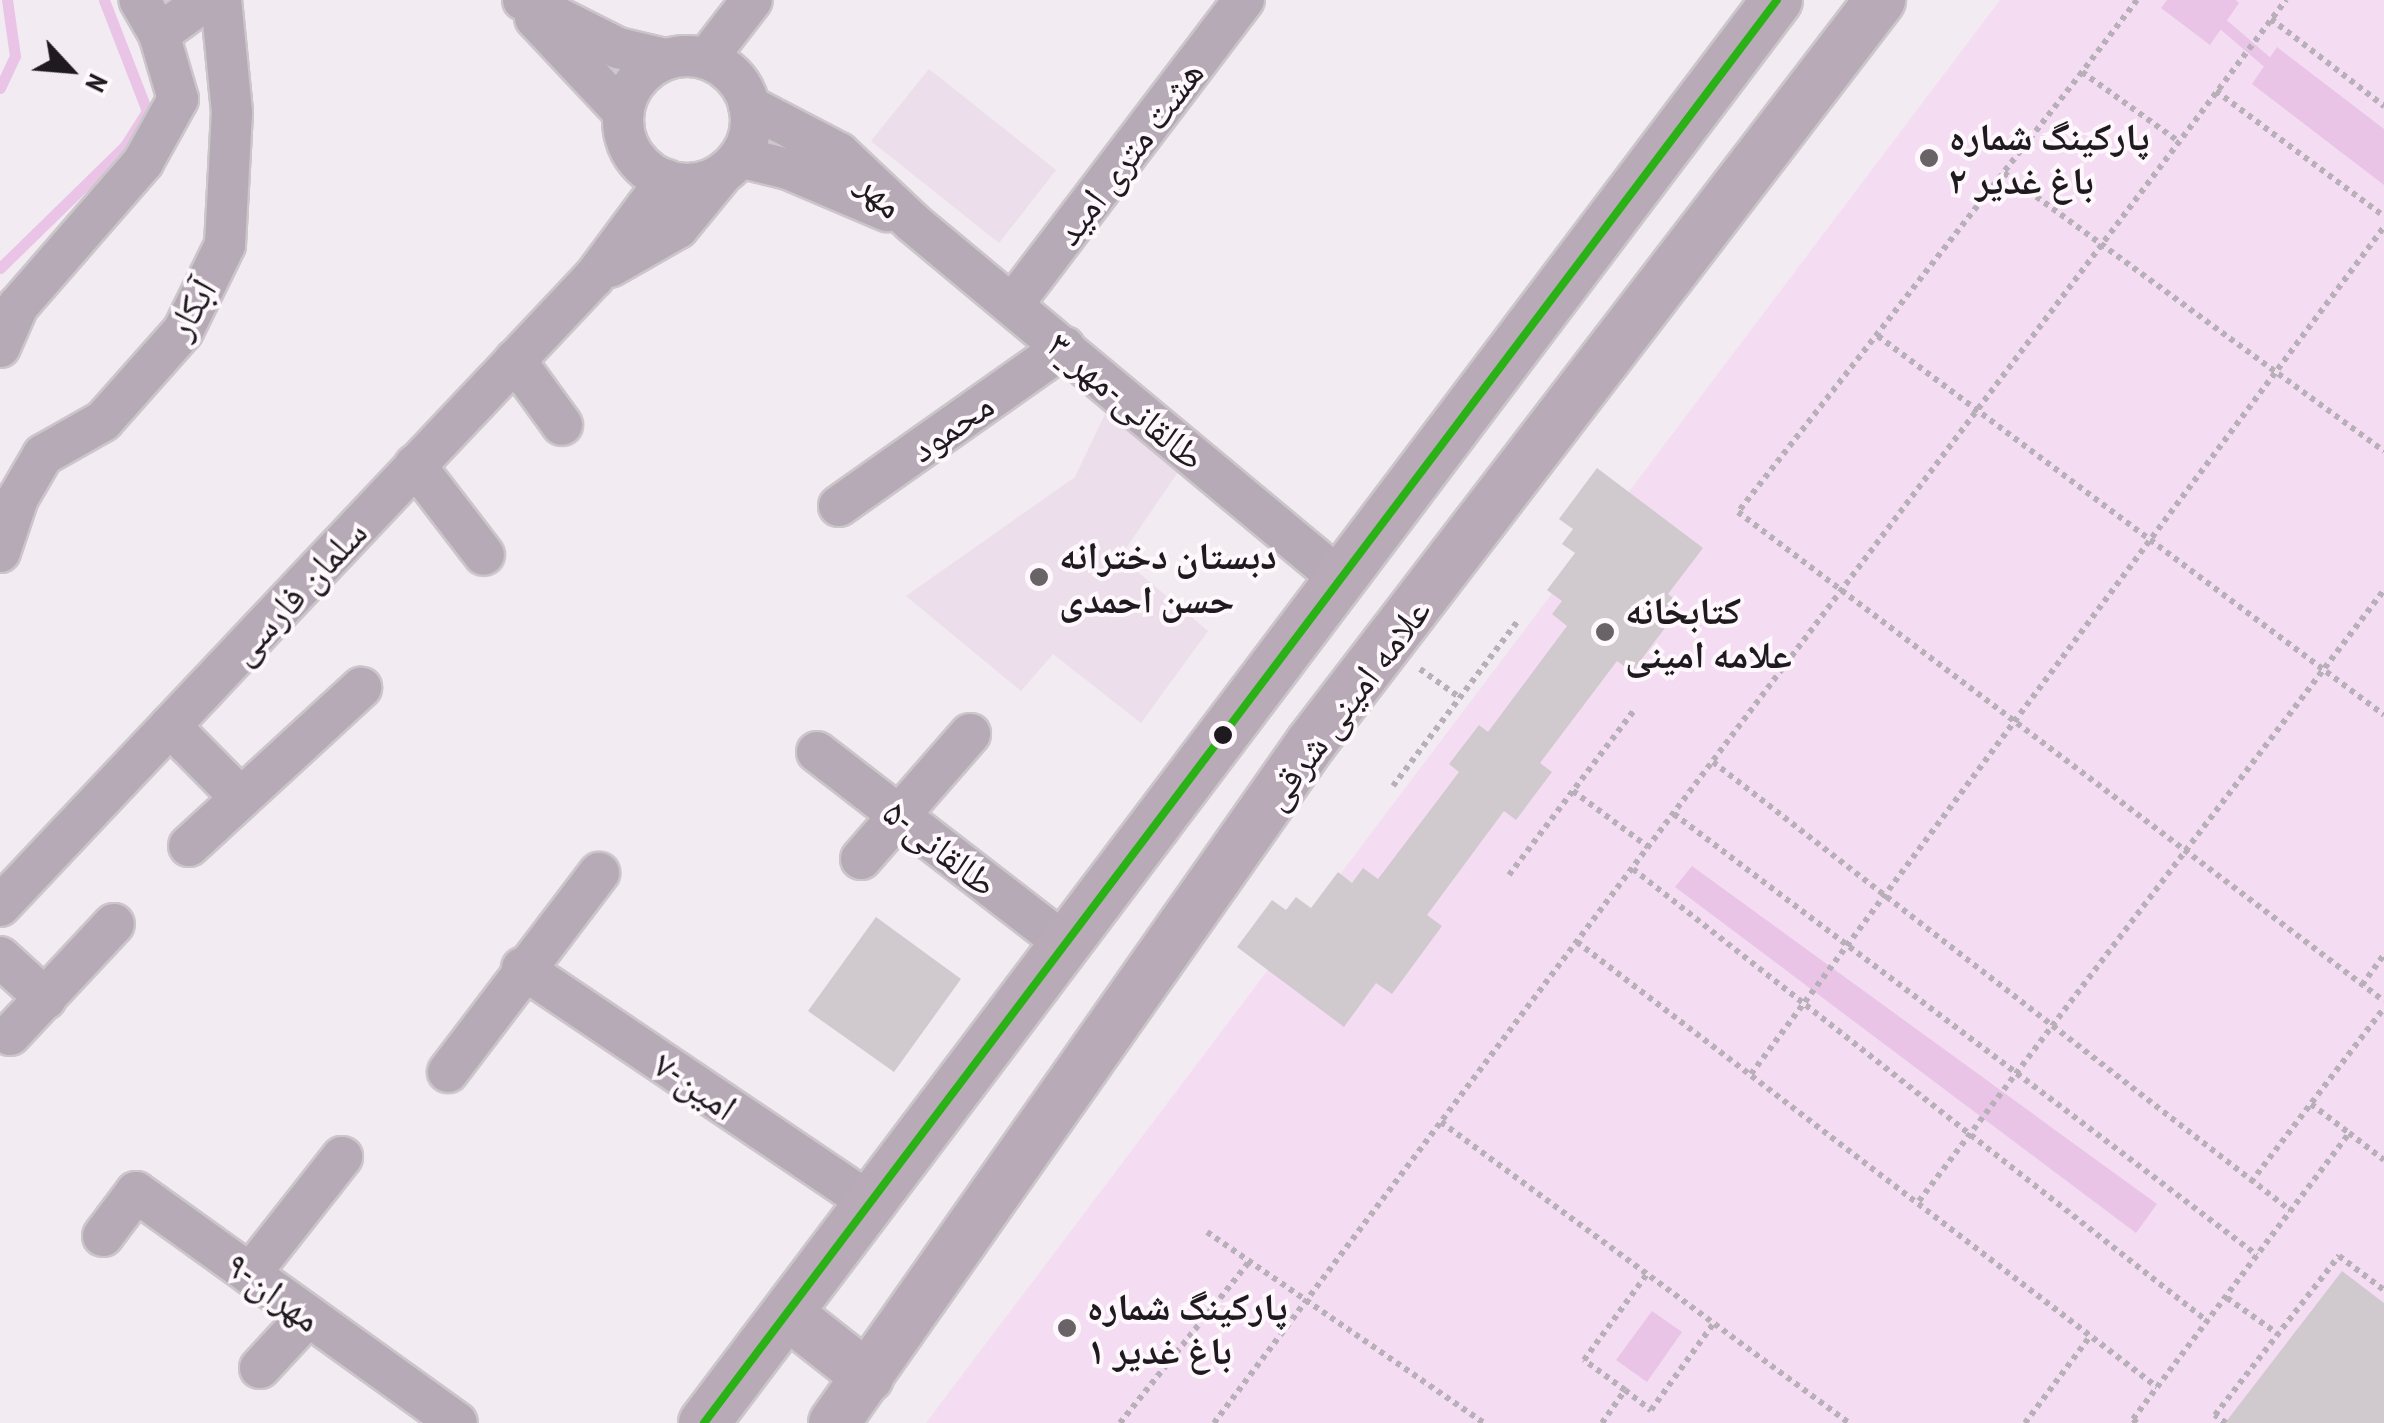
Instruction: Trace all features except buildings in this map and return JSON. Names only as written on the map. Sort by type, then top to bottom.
[{"type":"main road","points":[[704,1423],[1777,0]]},
{"type":"main road","name":"علامه امینی شرقی","points":[[834,1423],[1311,743],[1880,0]]},
{"type":"main road","points":[[788,1314],[868,1376]]},
{"type":"street","points":[[0,347],[18,306],[144,162],[178,100],[149,17],[206,0]]},
{"type":"street","name":"آبکار","points":[[0,552],[18,498],[44,456],[103,421],[183,331],[225,245],[232,112],[221,0]]},
{"type":"street","points":[[520,0],[618,48],[664,59],[707,58],[734,76],[749,106],[751,124],[732,164],[686,184],[666,180],[628,146],[623,112],[636,80],[664,59]]},
{"type":"street","points":[[520,0],[623,112]]},
{"type":"street","points":[[707,58],[752,0]]},
{"type":"street","name":"هشت متری امید","points":[[1013,304],[1244,0]]},
{"type":"street","name":"مهر","points":[[749,106],[840,152],[913,222]]},
{"type":"street","name":"مهر","points":[[732,164],[788,169],[913,222]]},
{"type":"street","name":"سلمان فارسی","points":[[594,276],[678,228],[732,164]]},
{"type":"street","name":"سلمان فارسی","points":[[0,906],[594,276],[666,180]]},
{"type":"street","name":"۳_طالقانی-مهر","points":[[913,222],[1339,578]]},
{"type":"street","name":"محمود","points":[[840,506],[1064,347]]},
{"type":"street","points":[[515,360],[562,425]]},
{"type":"street","points":[[416,465],[484,556]]},
{"type":"street","points":[[189,846],[361,688]]},
{"type":"street","points":[[170,726],[240,796]]},
{"type":"street","points":[[862,859],[970,734]]},
{"type":"street","name":"۵-طالقانی","points":[[817,752],[1064,943]]},
{"type":"street","points":[[448,1072],[522,968],[599,873]]},
{"type":"street","points":[[10,1034],[114,924]]},
{"type":"street","points":[[0,958],[46,998]]},
{"type":"street","name":"۷-امین","points":[[522,968],[869,1202]]},
{"type":"street","points":[[250,1274],[342,1156]]},
{"type":"street","name":"۹-مهران","points":[[104,1236],[136,1192],[457,1423]]},
{"type":"street","points":[[260,1368],[308,1316]]},
{"type":"path","points":[[2136,0],[1738,512],[2384,1004],[2250,1182]]},
{"type":"path","points":[[1214,1423],[2286,0]]},
{"type":"path","points":[[2268,22],[2384,106]]},
{"type":"path","points":[[2082,72],[2179,141]]},
{"type":"path","points":[[2216,91],[2384,216]]},
{"type":"path","points":[[2004,173],[2384,451]]},
{"type":"path","points":[[1750,1074],[1886,897],[2012,720],[2152,542],[2384,227]]},
{"type":"path","points":[[1878,336],[2384,715]]},
{"type":"path","points":[[1920,1201],[2384,590]]},
{"type":"path","points":[[1392,786],[1518,620]]},
{"type":"path","points":[[1509,875],[1634,709]]},
{"type":"path","points":[[1713,762],[2290,1210]]},
{"type":"path","points":[[1572,791],[1648,847]]},
{"type":"path","points":[[1674,814],[1846,949],[2257,1255]]},
{"type":"path","points":[[1633,869],[1969,1137],[2207,1320]]},
{"type":"path","points":[[1577,942],[1920,1201],[2157,1387]]},
{"type":"path","points":[[2362,985],[2384,956]]},
{"type":"path","points":[[2310,1104],[2384,1160]]},
{"type":"path","points":[[1441,1122],[1850,1423]]},
{"type":"path","points":[[2137,1423],[2133,1420],[2157,1387],[2349,1133]]},
{"type":"path","points":[[1207,1232],[1484,1423]]},
{"type":"path","points":[[2226,1423],[2215,1415],[2340,1256],[2384,1290]]},
{"type":"path","points":[[1120,1423],[1249,1262]]},
{"type":"path","points":[[1647,1274],[1584,1360],[1651,1410],[1714,1323]]},
{"type":"path","points":[[2227,1298],[2278,1334]]},
{"type":"path","points":[[2025,1423],[2090,1335]]},
{"type":"path","points":[[1602,1423],[1624,1390]]},
{"type":"shaded area","points":[[2000,0],[2384,0],[2384,1423],[926,1423]]},
{"type":"shaded area","points":[[2167,0],[2239,3],[2210,45],[2161,8]]},
{"type":"shaded area","points":[[2277,47],[2384,129],[2384,185],[2252,84]]},
{"type":"shaded area","points":[[929,69],[1056,170],[999,243],[871,141]]},
{"type":"shaded area","name":"دبستان دخترانه حسن احمدی","points":[[1107,410],[1178,472],[1120,557],[1208,631],[1141,723],[1053,654],[1021,691],[906,596],[1075,477]]},
{"type":"shaded area","points":[[1692,866],[2157,1204],[2136,1233],[1675,887]]},
{"type":"shaded area","points":[[1652,1311],[1682,1332],[1647,1382],[1616,1360]]},
{"type":"waterway","points":[[0,88],[15,56],[7,0]]},
{"type":"waterway","points":[[0,268],[125,146],[147,111],[104,0]]},
{"type":"waterway","points":[[2224,25],[2267,62]]},
{"type":"transit line","points":[[704,1423],[1777,0]]},
{"type":"place","name":"پارکینگ شماره ۲ باغ غدیر","points":[[1929,158]]},
{"type":"place","name":"دبستان دخترانه حسن احمدی","points":[[1039,577]]},
{"type":"place","name":"کتابخانه علامه امینی","points":[[1605,632]]},
{"type":"place","name":"پارکینگ شماره ۱ باغ غدیر","points":[[1067,1328]]}]
